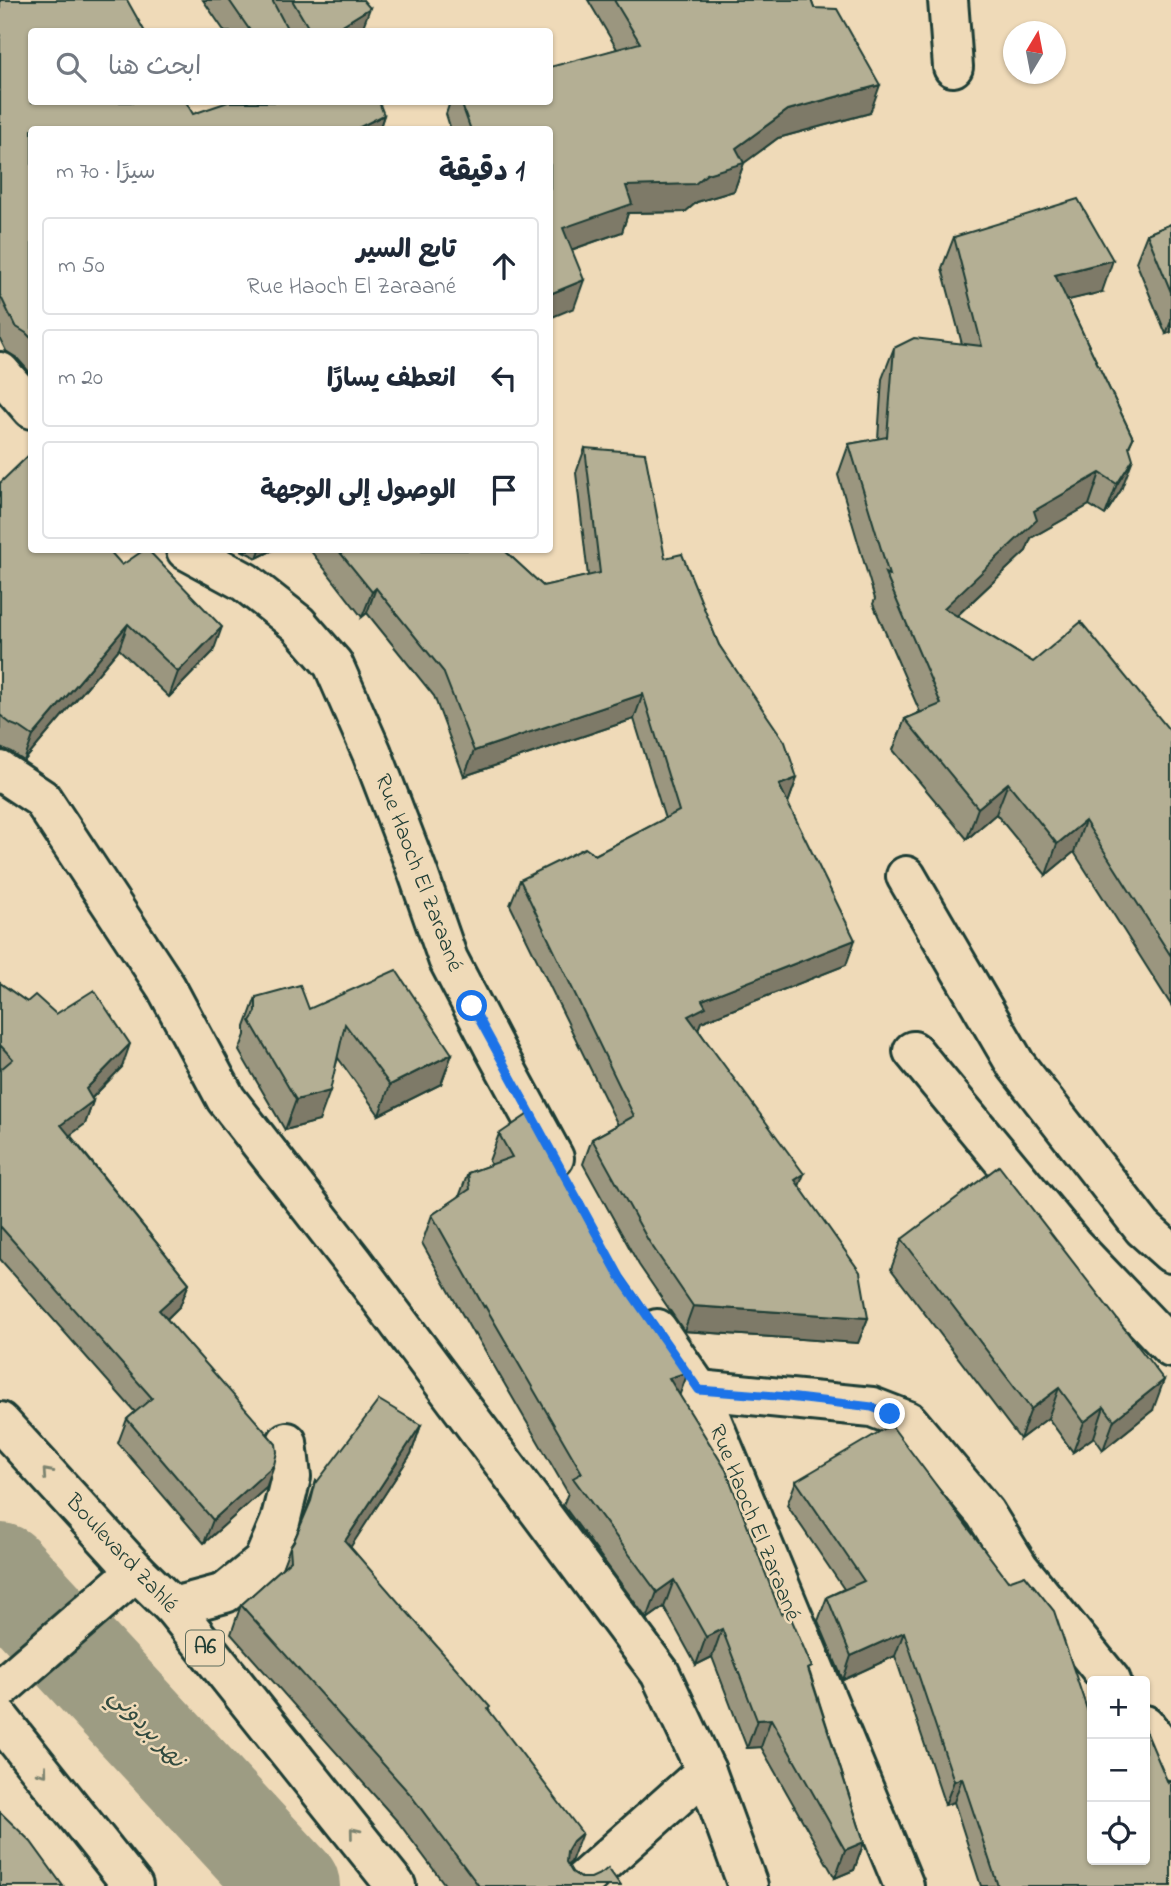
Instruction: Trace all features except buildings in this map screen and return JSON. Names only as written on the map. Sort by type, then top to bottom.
[{"type":"main road","points":[[948,0],[953,67]]},
{"type":"main road","points":[[0,372],[28,404]]},
{"type":"main road","name":"Rue Haoch El Zaraané","points":[[192,553],[245,582],[299,624],[334,664],[377,765],[448,959],[568,1183]]},
{"type":"main road","points":[[0,771],[42,799],[166,987],[226,1099],[354,1263],[660,1673],[706,1771],[748,1886]]},
{"type":"main road","points":[[906,876],[1016,1065],[1143,1228],[1171,1253]]},
{"type":"main road","points":[[913,1051],[1072,1244],[1171,1348]]},
{"type":"main road","name":"Rue Haoch El Zaraané","points":[[636,1300],[699,1390],[904,1886]]},
{"type":"main road","points":[[699,1390],[872,1407],[908,1422],[985,1513],[1019,1567],[1107,1676]]},
{"type":"main road","name":"Boulevard Zahlé","points":[[0,1422],[136,1571],[173,1607],[396,1886]]},
{"type":"main road","points":[[173,1607],[225,1593],[263,1562],[280,1521],[291,1477],[287,1442]]},
{"type":"main road","points":[[0,1689],[136,1571]]},
{"type":"main road","points":[[0,1719],[133,1886]]},
{"type":"main road","points":[[1150,1732],[1171,1759]]},
{"type":"main road","points":[[577,1886],[706,1771]]},
{"type":"waterway","name":"نهر بردوني","points":[[0,1572],[291,1886]]},
{"type":"route","points":[[472,1006],[620,1277],[699,1390],[872,1407],[890,1414]]}]
